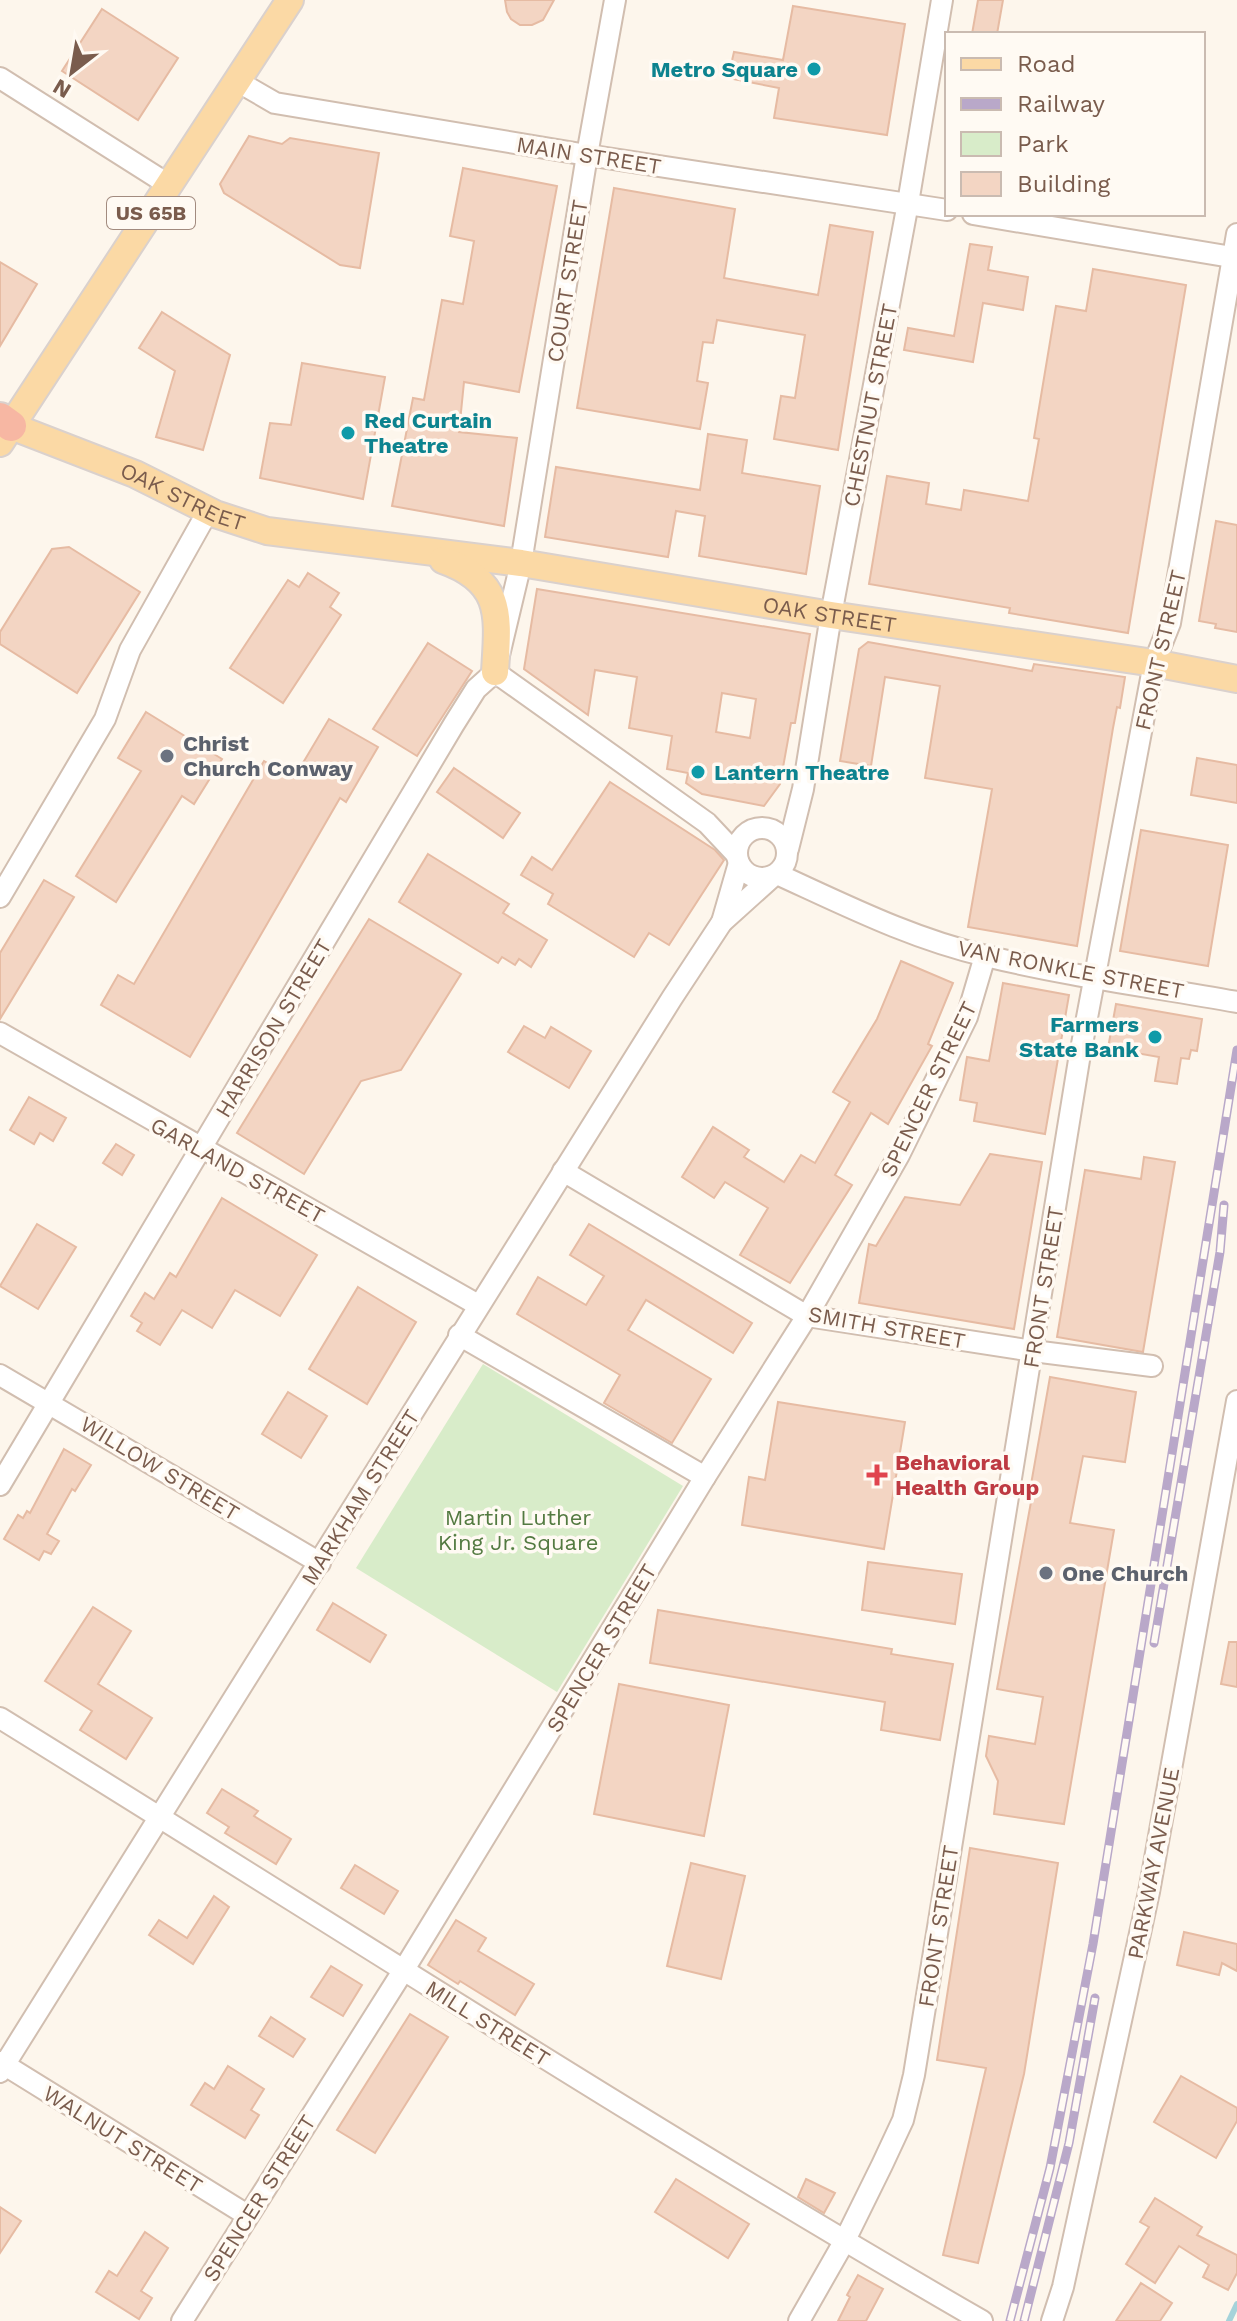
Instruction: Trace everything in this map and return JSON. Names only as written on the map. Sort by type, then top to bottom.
[{"type":"main road","name":"US 65B","points":[[4,429],[290,0]]},
{"type":"main road","name":"OAK STREET","points":[[4,429],[135,474],[208,511],[250,527],[286,535],[521,563],[831,615],[1154,663],[1237,679]]},
{"type":"main road","name":"OAK STREET","points":[[421,552],[456,564],[478,581],[493,601],[498,616],[495,672]]},
{"type":"street","name":"COURT STREET","points":[[521,563],[615,0]]},
{"type":"street","name":"CHESTNUT STREET","points":[[788,852],[803,789],[831,615],[908,203],[942,0]]},
{"type":"street","points":[[0,78],[169,185]]},
{"type":"street","name":"MAIN STREET","points":[[237,81],[270,102],[587,155],[945,210]]},
{"type":"street","points":[[985,216],[1235,258]]},
{"type":"street","name":"FRONT STREET","points":[[799,2321],[844,2242],[903,2120],[914,2075],[1094,976],[1154,663],[1170,623],[1237,234]]},
{"type":"street","points":[[0,897],[105,719],[128,654],[208,511]]},
{"type":"street","name":"HARRISON STREET","points":[[0,1485],[454,724],[476,689],[495,672],[521,563]]},
{"type":"street","points":[[495,672],[707,823],[749,875],[756,878],[774,875],[786,862],[788,852],[781,835],[775,831],[707,823]]},
{"type":"street","points":[[738,859],[740,840],[797,810]]},
{"type":"street","name":"VAN RONKLE STREET","points":[[788,852],[818,893]]},
{"type":"street","name":"MARKHAM STREET","points":[[722,922],[738,859]]},
{"type":"street","name":"VAN RONKLE STREET","points":[[774,875],[861,914],[985,956],[1237,1002]]},
{"type":"street","name":"MARKHAM STREET","points":[[1,2067],[161,1818],[459,1335],[722,922],[774,875]]},
{"type":"street","name":"SPENCER STREET","points":[[182,2321],[403,1971],[807,1316],[899,1155],[947,1059],[967,1017],[985,956]]},
{"type":"street","name":"GARLAND STREET","points":[[0,1033],[478,1305]]},
{"type":"street","name":"SMITH STREET","points":[[563,1171],[807,1316],[1152,1366]]},
{"type":"street","points":[[459,1335],[705,1477]]},
{"type":"street","name":"WILLOW STREET","points":[[0,1375],[320,1563]]},
{"type":"street","name":"PARKWAY AVENUE","points":[[1052,2321],[1063,2287],[1149,1892],[1237,1401]]},
{"type":"street","name":"MILL STREET","points":[[0,1718],[844,2242],[982,2321]]},
{"type":"street","name":"WALNUT STREET","points":[[1,2067],[247,2215]]},
{"type":"green space","name":"Martin Luther King Jr. Square","points":[[483,1364],[683,1486],[557,1692],[356,1568]]},
{"type":"building","points":[[505,0],[554,0],[543,20],[532,25],[520,25],[511,19]]},
{"type":"building","points":[[978,0],[1003,0],[997,32],[972,32]]},
{"type":"building","name":"Metro Square","points":[[793,6],[905,24],[887,135],[774,118],[779,88],[728,78],[734,52],[783,60]]},
{"type":"building","points":[[102,9],[178,58],[138,120],[62,71]]},
{"type":"building","points":[[249,136],[282,144],[290,138],[379,153],[360,268],[340,265],[224,193],[220,184]]},
{"type":"building","points":[[463,168],[557,186],[519,392],[464,382],[459,432],[517,438],[504,526],[392,506],[413,398],[424,400],[442,300],[463,304],[474,241],[450,236]]},
{"type":"building","points":[[614,188],[735,209],[724,278],[818,295],[830,225],[873,232],[838,450],[774,439],[781,396],[795,398],[805,335],[717,320],[713,343],[703,342],[697,381],[708,383],[700,429],[577,408]]},
{"type":"building","points":[[970,244],[992,247],[988,270],[1028,277],[1023,310],[983,303],[973,362],[904,350],[908,328],[954,336]]},
{"type":"building","points":[[0,262],[37,284],[0,346]]},
{"type":"building","points":[[1093,269],[1186,285],[1128,633],[1009,613],[1010,608],[869,584],[887,476],[929,483],[926,504],[961,510],[964,490],[1028,501],[1039,439],[1034,438],[1056,306],[1086,311]]},
{"type":"building","points":[[162,312],[230,355],[203,450],[156,437],[175,371],[139,348]]},
{"type":"building","points":[[302,363],[385,377],[363,499],[260,478],[270,423],[291,425]]},
{"type":"building","points":[[708,434],[747,440],[742,473],[820,486],[806,574],[699,556],[705,516],[676,511],[668,557],[545,537],[556,467],[700,490]]},
{"type":"building","points":[[1216,521],[1237,525],[1237,632],[1199,621]]},
{"type":"building","points":[[69,547],[140,592],[77,693],[0,644],[0,632],[52,549]]},
{"type":"building","points":[[308,573],[339,593],[330,607],[341,615],[283,703],[230,668],[288,580],[299,587]]},
{"type":"building","points":[[537,589],[810,634],[795,723],[791,723],[780,784],[764,806],[702,794],[686,783],[688,773],[667,769],[672,736],[629,728],[637,677],[595,670],[588,715],[524,669]],"holes":[[[722,693],[756,699],[750,738],[716,732]]]},
{"type":"building","points":[[868,642],[1032,671],[1034,664],[1125,677],[1113,728],[1077,946],[968,927],[992,789],[925,778],[940,686],[885,677],[871,766],[840,761],[859,649]]},
{"type":"building","points":[[428,643],[472,671],[417,756],[373,729]]},
{"type":"building","points":[[146,712],[222,759],[194,804],[182,796],[116,902],[76,876],[141,771],[118,758]]},
{"type":"building","points":[[329,719],[378,747],[346,802],[340,798],[190,1057],[101,1005],[118,975],[134,984],[264,761],[294,778]]},
{"type":"building","points":[[1197,758],[1237,765],[1237,803],[1191,795]]},
{"type":"building","points":[[454,768],[520,813],[503,838],[437,792]]},
{"type":"building","points":[[610,782],[715,850],[724,860],[669,945],[649,933],[634,957],[548,904],[553,894],[521,875],[532,857],[552,870]]},
{"type":"building","points":[[1141,830],[1228,845],[1208,966],[1120,951]]},
{"type":"building","points":[[428,854],[509,904],[503,913],[547,940],[531,967],[519,959],[515,965],[502,957],[498,963],[399,902]]},
{"type":"building","points":[[44,880],[74,897],[0,1019],[0,953]]},
{"type":"building","points":[[369,919],[461,974],[401,1070],[361,1081],[304,1174],[237,1133]]},
{"type":"building","points":[[901,961],[953,983],[928,1044],[932,1046],[888,1124],[871,1113],[835,1175],[852,1185],[790,1283],[740,1255],[768,1208],[725,1182],[714,1198],[682,1177],[713,1127],[749,1150],[744,1157],[784,1182],[801,1155],[815,1163],[850,1102],[833,1092],[877,1019]]},
{"type":"building","points":[[1003,983],[1069,995],[1045,1134],[974,1121],[977,1103],[960,1100],[967,1057],[989,1061]]},
{"type":"building","name":"Farmers State Bank","points":[[1116,1004],[1202,1019],[1197,1051],[1191,1050],[1189,1059],[1181,1058],[1177,1084],[1155,1081],[1159,1057],[1108,1048]]},
{"type":"building","points":[[524,1026],[545,1038],[551,1027],[591,1051],[569,1088],[508,1052]]},
{"type":"building","points":[[29,1097],[66,1118],[53,1141],[40,1133],[34,1144],[10,1130]]},
{"type":"building","points":[[116,1144],[134,1155],[122,1175],[103,1163]]},
{"type":"building","points":[[990,1154],[1042,1162],[1014,1329],[859,1303],[869,1244],[876,1246],[905,1197],[960,1205]]},
{"type":"building","points":[[1144,1157],[1175,1162],[1143,1352],[1057,1337],[1085,1170],[1141,1179]]},
{"type":"building","points":[[222,1198],[317,1255],[280,1316],[235,1290],[212,1328],[182,1310],[160,1345],[137,1331],[142,1323],[131,1316],[145,1293],[154,1299],[170,1273],[176,1277]]},
{"type":"building","points":[[37,1224],[76,1247],[38,1309],[0,1286]]},
{"type":"building","points":[[589,1224],[752,1323],[733,1353],[646,1300],[628,1330],[711,1379],[672,1443],[604,1403],[620,1375],[517,1314],[538,1277],[586,1305],[604,1276],[570,1255]]},
{"type":"building","points":[[358,1287],[416,1322],[367,1404],[309,1369]]},
{"type":"building","points":[[1050,1377],[1136,1392],[1125,1462],[1083,1456],[1070,1523],[1114,1530],[1064,1824],[994,1814],[998,1781],[986,1756],[989,1736],[1035,1744],[1043,1697],[997,1689]]},
{"type":"building","points":[[288,1392],[327,1416],[301,1458],[262,1434]]},
{"type":"building","points":[[778,1402],[905,1422],[884,1549],[742,1525],[749,1477],[765,1480]]},
{"type":"building","points":[[64,1449],[91,1465],[75,1491],[72,1489],[47,1534],[59,1541],[51,1554],[44,1551],[39,1560],[4,1539],[18,1515],[23,1518],[27,1511],[30,1513]]},
{"type":"building","points":[[868,1562],[962,1574],[955,1624],[862,1610]]},
{"type":"building","points":[[333,1603],[386,1635],[370,1662],[317,1630]]},
{"type":"building","points":[[93,1607],[131,1631],[98,1684],[152,1718],[126,1759],[80,1730],[92,1711],[45,1681]]},
{"type":"building","points":[[658,1610],[892,1649],[891,1654],[953,1664],[940,1740],[881,1730],[885,1702],[650,1663]]},
{"type":"building","points":[[1229,1642],[1237,1642],[1237,1687],[1221,1684]]},
{"type":"building","points":[[619,1684],[729,1705],[704,1836],[594,1814]]},
{"type":"building","points":[[222,1789],[258,1811],[254,1816],[291,1839],[276,1864],[225,1833],[229,1827],[207,1813]]},
{"type":"building","points":[[970,1848],[1058,1863],[1024,2074],[978,2263],[943,2255],[986,2068],[937,2060]]},
{"type":"building","points":[[691,1863],[745,1876],[721,1979],[667,1966]]},
{"type":"building","points":[[355,1865],[398,1891],[384,1914],[341,1888]]},
{"type":"building","points":[[214,1896],[229,1907],[193,1964],[149,1935],[159,1920],[187,1938]]},
{"type":"building","points":[[456,1920],[486,1938],[478,1951],[534,1984],[515,2015],[428,1965]]},
{"type":"building","points":[[1184,1932],[1237,1944],[1237,1971],[1222,1963],[1219,1975],[1177,1965]]},
{"type":"building","points":[[331,1966],[362,1985],[343,2016],[311,1997]]},
{"type":"building","points":[[410,2014],[448,2037],[375,2153],[337,2130]]},
{"type":"building","points":[[271,2017],[305,2039],[293,2057],[259,2036]]},
{"type":"building","points":[[228,2066],[264,2089],[251,2110],[259,2115],[245,2138],[191,2105],[205,2083],[214,2089]]},
{"type":"building","points":[[1181,2076],[1237,2108],[1237,2121],[1216,2158],[1154,2122]]},
{"type":"building","points":[[676,2179],[749,2224],[728,2258],[655,2212]]},
{"type":"building","points":[[806,2179],[835,2193],[824,2213],[798,2197]]},
{"type":"building","points":[[1155,2198],[1202,2227],[1197,2235],[1237,2255],[1237,2273],[1228,2290],[1203,2277],[1209,2265],[1179,2246],[1155,2283],[1126,2264],[1149,2227],[1140,2222]]},
{"type":"building","points":[[0,2207],[21,2221],[0,2253]]},
{"type":"building","points":[[145,2232],[168,2248],[141,2291],[152,2298],[139,2319],[96,2292],[109,2271],[117,2276]]},
{"type":"building","points":[[858,2275],[883,2289],[866,2321],[838,2321],[850,2297],[847,2295]]},
{"type":"building","points":[[1141,2283],[1172,2303],[1160,2321],[1116,2321]]},
{"type":"waterway","points":[[1229,2321],[1237,2304]]},
{"type":"railway","points":[[1010,2321],[1050,2168],[1093,1944],[1237,1050]]},
{"type":"railway","points":[[1154,1643],[1220,1252],[1224,1205]]},
{"type":"railway","points":[[1024,2321],[1069,2143],[1095,1998]]},
{"type":"place","name":"Metro Square","points":[[814,69]]},
{"type":"place","name":"Red Curtain Theatre","points":[[348,433]]},
{"type":"place","name":"Christ Church Conway","points":[[167,756]]},
{"type":"place","name":"Lantern Theatre","points":[[698,772]]},
{"type":"place","name":"Farmers State Bank","points":[[1155,1037]]},
{"type":"place","name":"Behavioral Health Group","points":[[877,1475]]},
{"type":"place","name":"One Church","points":[[1046,1573]]}]
